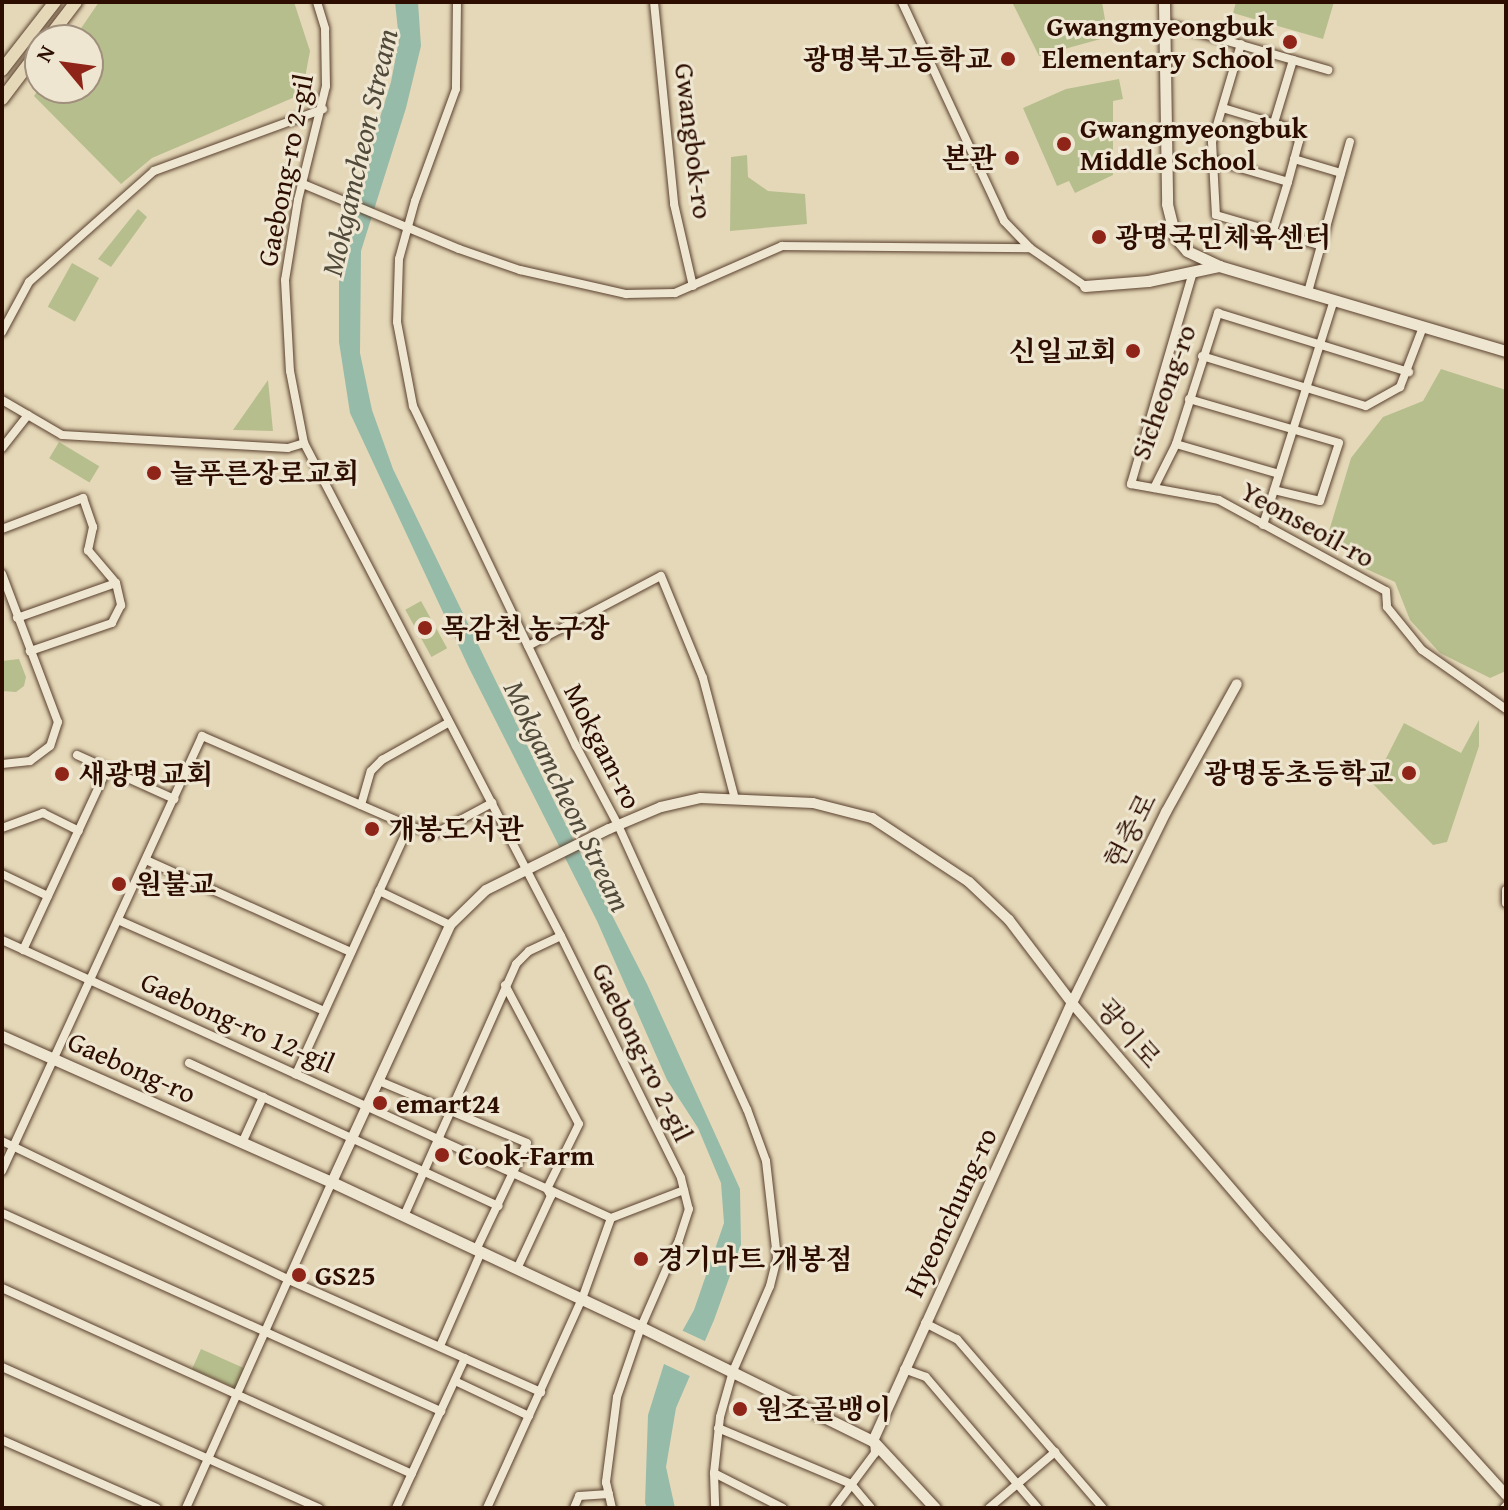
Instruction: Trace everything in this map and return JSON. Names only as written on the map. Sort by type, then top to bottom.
[{"type":"main road","points":[[2,70],[55,2]]},
{"type":"main road","points":[[59,24],[76,2]]},
{"type":"main road","points":[[1164,2],[1169,220],[1175,237],[1187,251],[1219,266],[1506,351]]},
{"type":"main road","points":[[3,98],[24,70]]},
{"type":"main road","points":[[1085,286],[1148,281],[1219,266]]},
{"type":"main road","name":"Gaebong-ro","points":[[2,1036],[332,1182],[643,1328],[873,1441]]},
{"type":"main road","points":[[873,1441],[935,1508]]},
{"type":"street","name":"Gaebong-ro 2-gil","points":[[317,2],[325,29],[327,64],[323,109],[303,184],[285,280],[290,371],[304,443],[448,723],[528,868],[684,1190],[689,1209],[617,1397],[606,1482],[612,1508]]},
{"type":"street","name":"Mokgam-ro","points":[[457,2],[456,89],[399,259],[397,322],[413,406],[747,1109],[766,1161],[777,1258],[770,1286],[729,1370],[718,1428],[715,1508]]},
{"type":"street","name":"Gwangbok-ro","points":[[654,2],[674,204],[693,286]]},
{"type":"street","points":[[902,2],[1004,221],[1030,248],[1085,286]]},
{"type":"street","points":[[1165,23],[1328,70]]},
{"type":"street","points":[[1241,44],[1212,142],[1216,215],[1319,245]]},
{"type":"street","points":[[1274,123],[1293,60]]},
{"type":"street","points":[[1223,108],[1292,129],[1299,141],[1273,231]]},
{"type":"street","points":[[2,332],[29,282],[154,171],[323,109]]},
{"type":"street","points":[[1308,292],[1350,142]]},
{"type":"street","points":[[1294,159],[1341,173]]},
{"type":"street","points":[[1213,160],[1288,182]]},
{"type":"street","points":[[303,184],[520,270],[626,294],[675,293],[782,246],[1030,248]]},
{"type":"street","name":"Yeonseoil-ro","points":[[1193,272],[1131,484],[1219,500],[1386,591],[1387,607],[1422,650],[1506,709]]},
{"type":"street","points":[[1263,525],[1334,300]]},
{"type":"street","name":"Sicheong-ro","points":[[1154,488],[1176,444],[1218,313],[1320,344]]},
{"type":"street","points":[[1202,356],[1366,406],[1400,387],[1409,372],[1423,327]]},
{"type":"street","points":[[1320,344],[1409,372]]},
{"type":"street","points":[[1189,399],[1339,443],[1320,501],[1274,490]]},
{"type":"street","points":[[2,400],[62,435],[288,448],[304,443]]},
{"type":"street","points":[[2,448],[28,415]]},
{"type":"street","points":[[1176,444],[1279,474]]},
{"type":"street","points":[[2,529],[83,498],[93,527],[88,550],[116,583],[121,605],[112,623],[30,651]]},
{"type":"street","points":[[2,574],[58,722],[50,746],[30,761],[2,764]]},
{"type":"street","points":[[528,646],[661,576],[703,678],[735,799]]},
{"type":"street","points":[[17,618],[116,583]]},
{"type":"street","name":"현충로","points":[[1072,1003],[1166,812],[1237,684]]},
{"type":"street","points":[[361,805],[371,771],[382,760],[448,723]]},
{"type":"street","points":[[2,1171],[202,736],[409,826],[436,833],[492,803]]},
{"type":"street","points":[[77,755],[106,771],[174,799]]},
{"type":"street","points":[[23,950],[106,771]]},
{"type":"street","name":"광이로","points":[[614,827],[661,807],[701,798],[813,803],[872,818],[969,882],[1009,920],[1072,1003],[1264,1227],[1506,1495]]},
{"type":"street","points":[[2,828],[43,813],[79,831]]},
{"type":"street","points":[[296,1074],[409,826]]},
{"type":"street","points":[[186,1508],[450,925],[486,890],[614,827]]},
{"type":"street","points":[[146,860],[351,952]]},
{"type":"street","points":[[2,874],[48,896]]},
{"type":"street","points":[[1506,890],[1506,903]]},
{"type":"street","points":[[379,891],[450,925]]},
{"type":"street","points":[[118,920],[324,1011]]},
{"type":"street","points":[[404,1216],[516,964],[529,951],[561,936]]},
{"type":"street","name":"Gaebong-ro 12-gil","points":[[2,940],[611,1218]]},
{"type":"street","points":[[505,985],[579,1124],[547,1189],[551,1196],[517,1269]]},
{"type":"street","name":"Hyeonchung-ro","points":[[873,1441],[1072,1003]]},
{"type":"street","name":"Gaebong-ro 12-gil","points":[[189,1063],[499,1206]]},
{"type":"street","points":[[379,1081],[439,1108],[450,1108],[527,1143],[440,1346]]},
{"type":"street","points":[[242,1143],[263,1097]]},
{"type":"street","points":[[2,1141],[289,1280],[541,1392]]},
{"type":"street","points":[[487,1508],[582,1299],[611,1218],[684,1190]]},
{"type":"street","points":[[2,1213],[264,1334],[441,1411]]},
{"type":"street","points":[[2,1288],[412,1474]]},
{"type":"street","points":[[925,1323],[957,1339],[1103,1508]]},
{"type":"street","points":[[396,1508],[465,1358]]},
{"type":"street","points":[[2,1367],[319,1508]]},
{"type":"street","points":[[904,1369],[926,1377],[1038,1508]]},
{"type":"street","points":[[455,1381],[529,1416]]},
{"type":"street","points":[[718,1428],[851,1484],[871,1508]]},
{"type":"street","points":[[2,1440],[157,1508]]},
{"type":"street","points":[[834,1508],[875,1453],[873,1441]]},
{"type":"street","points":[[989,1508],[1055,1452]]},
{"type":"street","points":[[714,1473],[781,1508]]},
{"type":"street","points":[[574,1508],[579,1496],[609,1494]]},
{"type":"shaded area","points":[[99,2],[294,2],[310,51],[302,94],[152,158],[121,184],[42,104],[104,104],[104,24],[84,24]]},
{"type":"shaded area","points":[[395,2],[418,2],[421,46],[406,108],[361,251],[360,353],[372,410],[393,469],[556,805],[647,984],[740,1189],[741,1245],[714,1320],[676,1408],[666,1467],[675,1508],[647,1508],[645,1503],[648,1415],[664,1364],[694,1310],[724,1223],[721,1183],[698,1128],[667,1080],[597,921],[469,668],[350,413],[339,342],[339,249],[391,82],[399,40]]},
{"type":"shaded area","points":[[1012,2],[1102,2],[1108,37],[1039,56]]},
{"type":"shaded area","points":[[1236,2],[1334,2],[1323,39],[1233,13]]},
{"type":"shaded area","points":[[1119,79],[1123,99],[1113,101],[1113,175],[1075,193],[1069,181],[1057,186],[1023,108],[1066,89]]},
{"type":"shaded area","points":[[747,155],[748,177],[768,191],[805,194],[807,224],[730,231],[731,157]]},
{"type":"shaded area","points":[[138,209],[147,217],[111,267],[98,259]]},
{"type":"shaded area","points":[[72,263],[99,278],[75,322],[48,307]]},
{"type":"shaded area","points":[[1441,369],[1506,390],[1506,671],[1490,678],[1440,653],[1410,620],[1395,582],[1364,568],[1329,531],[1351,458],[1383,417],[1423,401]]},
{"type":"shaded area","points":[[268,380],[273,431],[233,430]]},
{"type":"shaded area","points":[[59,442],[99,466],[90,482],[49,458]]},
{"type":"shaded area","name":"목감천 농구장","points":[[421,601],[447,648],[431,657],[405,610]]},
{"type":"shaded area","points":[[19,659],[26,677],[24,686],[16,692],[2,691],[2,661]]},
{"type":"shaded area","points":[[1479,720],[1479,746],[1447,842],[1433,845],[1373,784],[1404,723],[1461,753]]},
{"type":"shaded area","points":[[201,1349],[248,1370],[239,1390],[192,1369]]},
{"type":"pier","points":[[679,1329],[709,1343],[693,1377],[663,1363]]},
{"type":"place","name":"Gwangmyeongbuk Elementary School","points":[[1290,42]]},
{"type":"place","name":"광명북고등학교","points":[[1008,59]]},
{"type":"place","name":"Gwangmyeongbuk Middle School","points":[[1064,144]]},
{"type":"place","name":"본관","points":[[1012,158]]},
{"type":"place","name":"광명국민체육센터","points":[[1099,237]]},
{"type":"place","name":"신일교회","points":[[1133,351]]},
{"type":"place","name":"늘푸른장로교회","points":[[154,473]]},
{"type":"place","name":"목감천 농구장","points":[[425,628]]},
{"type":"place","name":"광명동초등학교","points":[[1409,773]]},
{"type":"place","name":"새광명교회","points":[[62,774]]},
{"type":"place","name":"개봉도서관","points":[[372,829]]},
{"type":"place","name":"원불교","points":[[119,884]]},
{"type":"place","name":"emart24","points":[[380,1103]]},
{"type":"place","name":"Cook-Farm","points":[[442,1155]]},
{"type":"place","name":"경기마트 개봉점","points":[[641,1259]]},
{"type":"place","name":"GS25","points":[[299,1275]]},
{"type":"place","name":"원조골뱅이","points":[[740,1409]]},
{"type":"water label","name":"Mokgamcheon Stream","points":[[359,152]]},
{"type":"water label","name":"Mokgamcheon Stream","points":[[568,796]]}]
